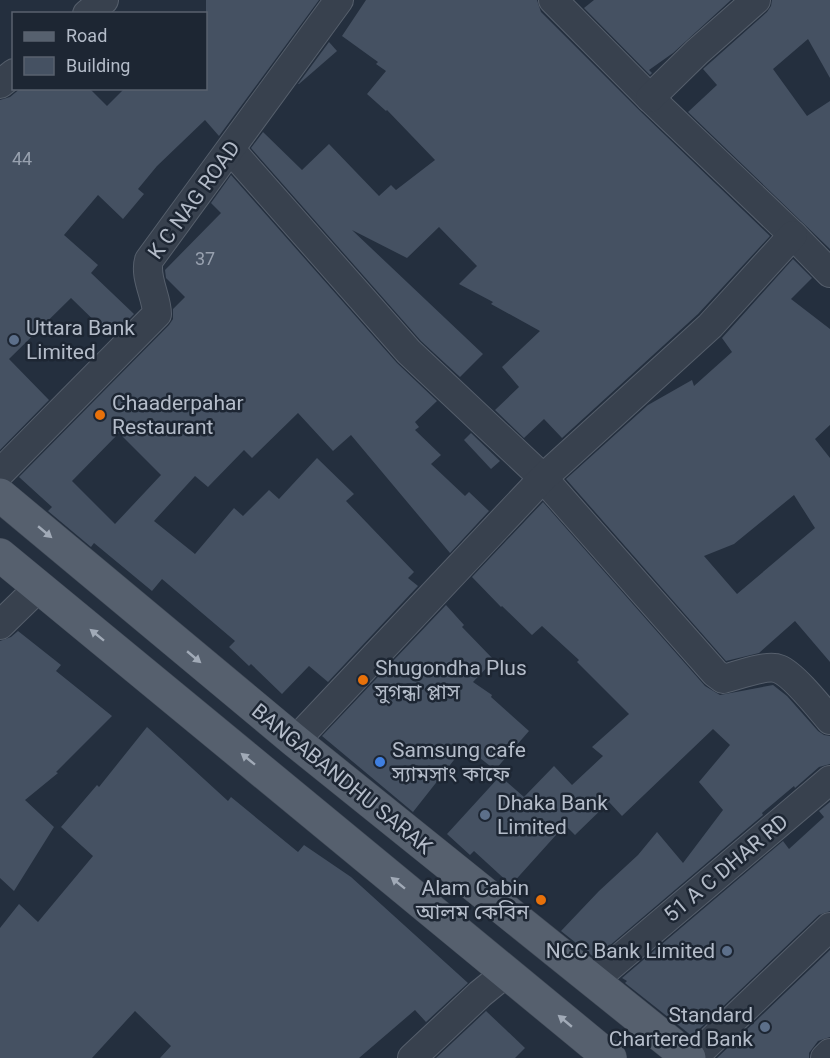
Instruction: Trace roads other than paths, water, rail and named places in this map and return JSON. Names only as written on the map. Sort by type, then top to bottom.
[{"type":"main road","name":"BANGABANDHU SARAK","points":[[0,495],[295,741],[688,1058]]},
{"type":"main road","name":"BANGABANDHU SARAK","points":[[0,555],[610,1058]]},
{"type":"street","points":[[89,12],[104,0]]},
{"type":"street","name":"K C NAG ROAD","points":[[0,473],[157,314],[157,302],[152,293],[147,267],[149,260],[339,0]]},
{"type":"street","points":[[553,0],[650,98],[829,268]]},
{"type":"street","points":[[650,98],[697,52],[756,0]]},
{"type":"street","points":[[0,84],[12,75]]},
{"type":"street","points":[[231,150],[409,352],[543,478],[723,679],[766,668],[779,669],[802,687],[830,720]]},
{"type":"street","points":[[295,741],[543,478],[710,326],[793,235]]},
{"type":"street","points":[[0,625],[39,587]]},
{"type":"street","name":"51 A C DHAR RD","points":[[594,980],[830,780]]},
{"type":"street","points":[[693,1058],[830,927]]},
{"type":"street","points":[[412,1058],[480,994],[507,972]]},
{"type":"street","points":[[825,1058],[830,1053]]},
{"type":"place","name":"Uttara Bank Limited","points":[[14,340]]},
{"type":"place","name":"Chaaderpahar Restaurant","points":[[100,415]]},
{"type":"place","name":"Shugondha Plus সুগন্ধা প্লাস","points":[[363,680]]},
{"type":"place","name":"Samsung cafe স্যামসাং কাফে","points":[[380,762]]},
{"type":"place","name":"Dhaka Bank Limited","points":[[485,815]]},
{"type":"place","name":"Alam Cabin আলম কেবিন","points":[[541,900]]},
{"type":"place","name":"NCC Bank Limited","points":[[727,951]]},
{"type":"place","name":"Standard Chartered Bank","points":[[765,1027]]}]
